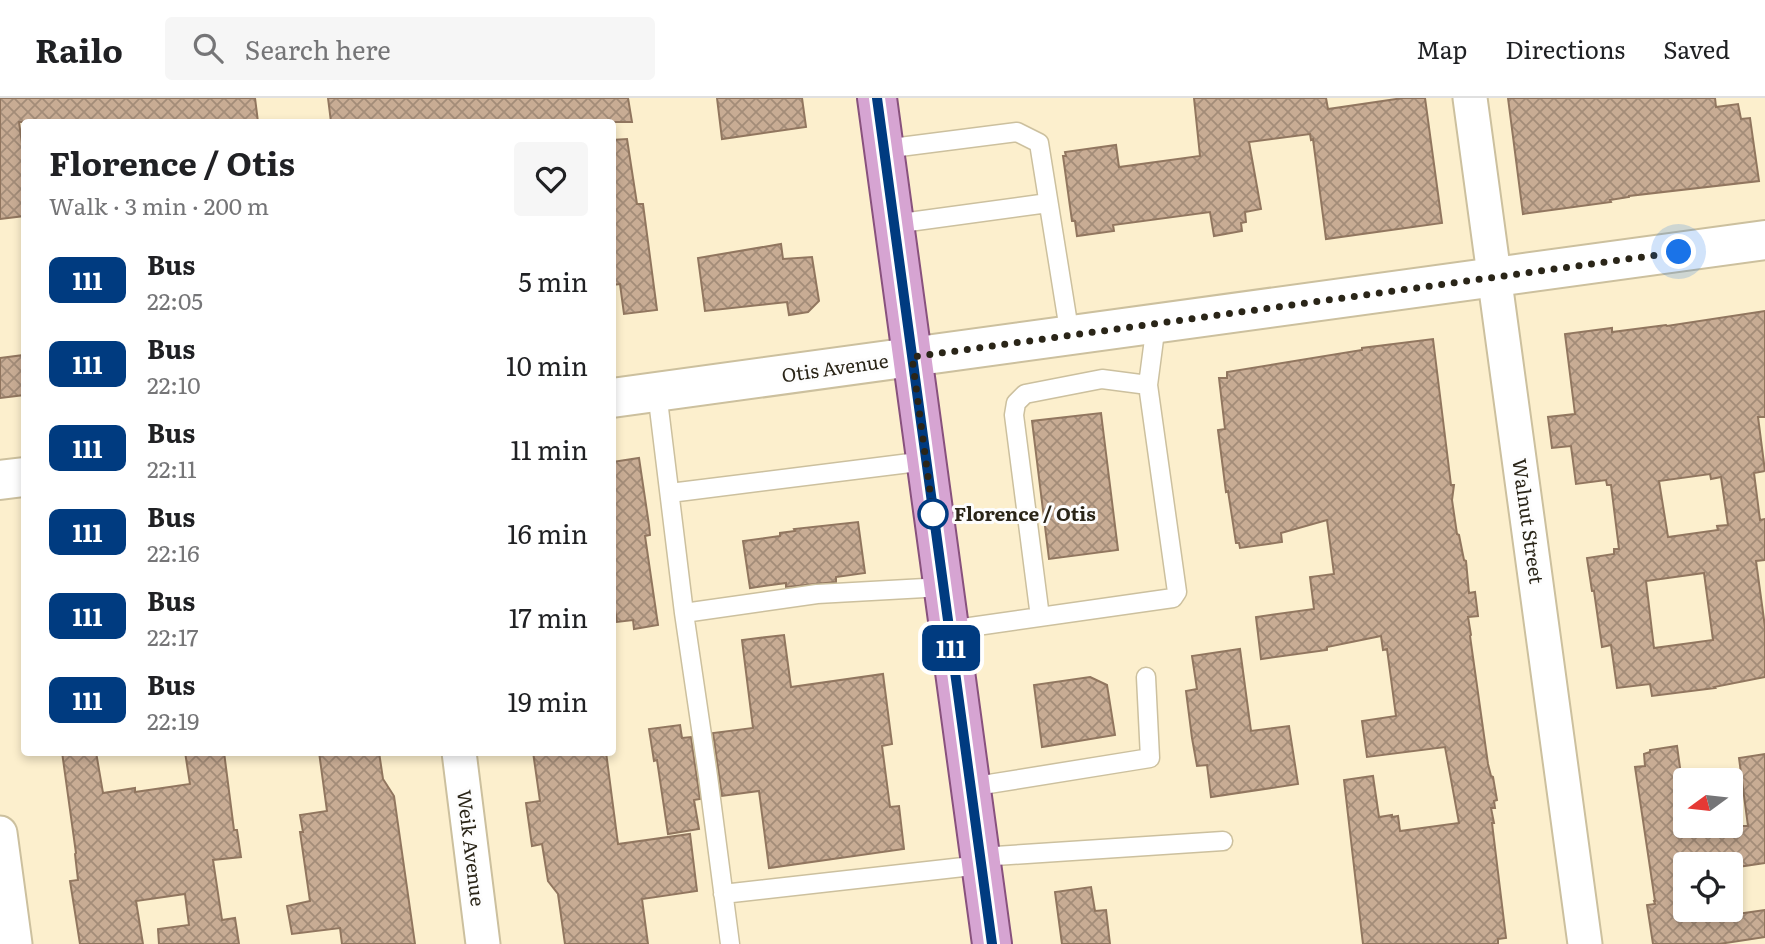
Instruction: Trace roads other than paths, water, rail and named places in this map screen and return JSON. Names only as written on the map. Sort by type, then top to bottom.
[{"type":"main road","points":[[877,98],[992,944]]},
{"type":"street","name":"Walnut Street","points":[[1470,98],[1585,944]]},
{"type":"street","name":"Otis Avenue","points":[[616,397],[1765,240]]},
{"type":"street","points":[[0,480],[21,477]]},
{"type":"street","name":"Weik Avenue","points":[[460,756],[483,944]]},
{"type":"street","points":[[0,832],[15,944]]},
{"type":"lane","points":[[884,149],[1017,132],[1039,143],[1070,336]]},
{"type":"lane","points":[[894,224],[1048,203]]},
{"type":"lane","points":[[949,630],[1173,598],[1177,592],[1149,385],[1156,324]]},
{"type":"lane","points":[[1040,617],[1014,415],[1016,403],[1025,394],[1102,379],[1149,385]]},
{"type":"lane","points":[[657,392],[684,613],[730,944]]},
{"type":"lane","points":[[670,493],[926,461]]},
{"type":"lane","points":[[684,613],[817,594],[943,587]]},
{"type":"lane","points":[[970,787],[1150,758],[1146,677]]},
{"type":"lane","points":[[723,894],[980,861],[1223,841]]},
{"type":"place","name":"Florence / Otis","points":[[933,514]]}]
